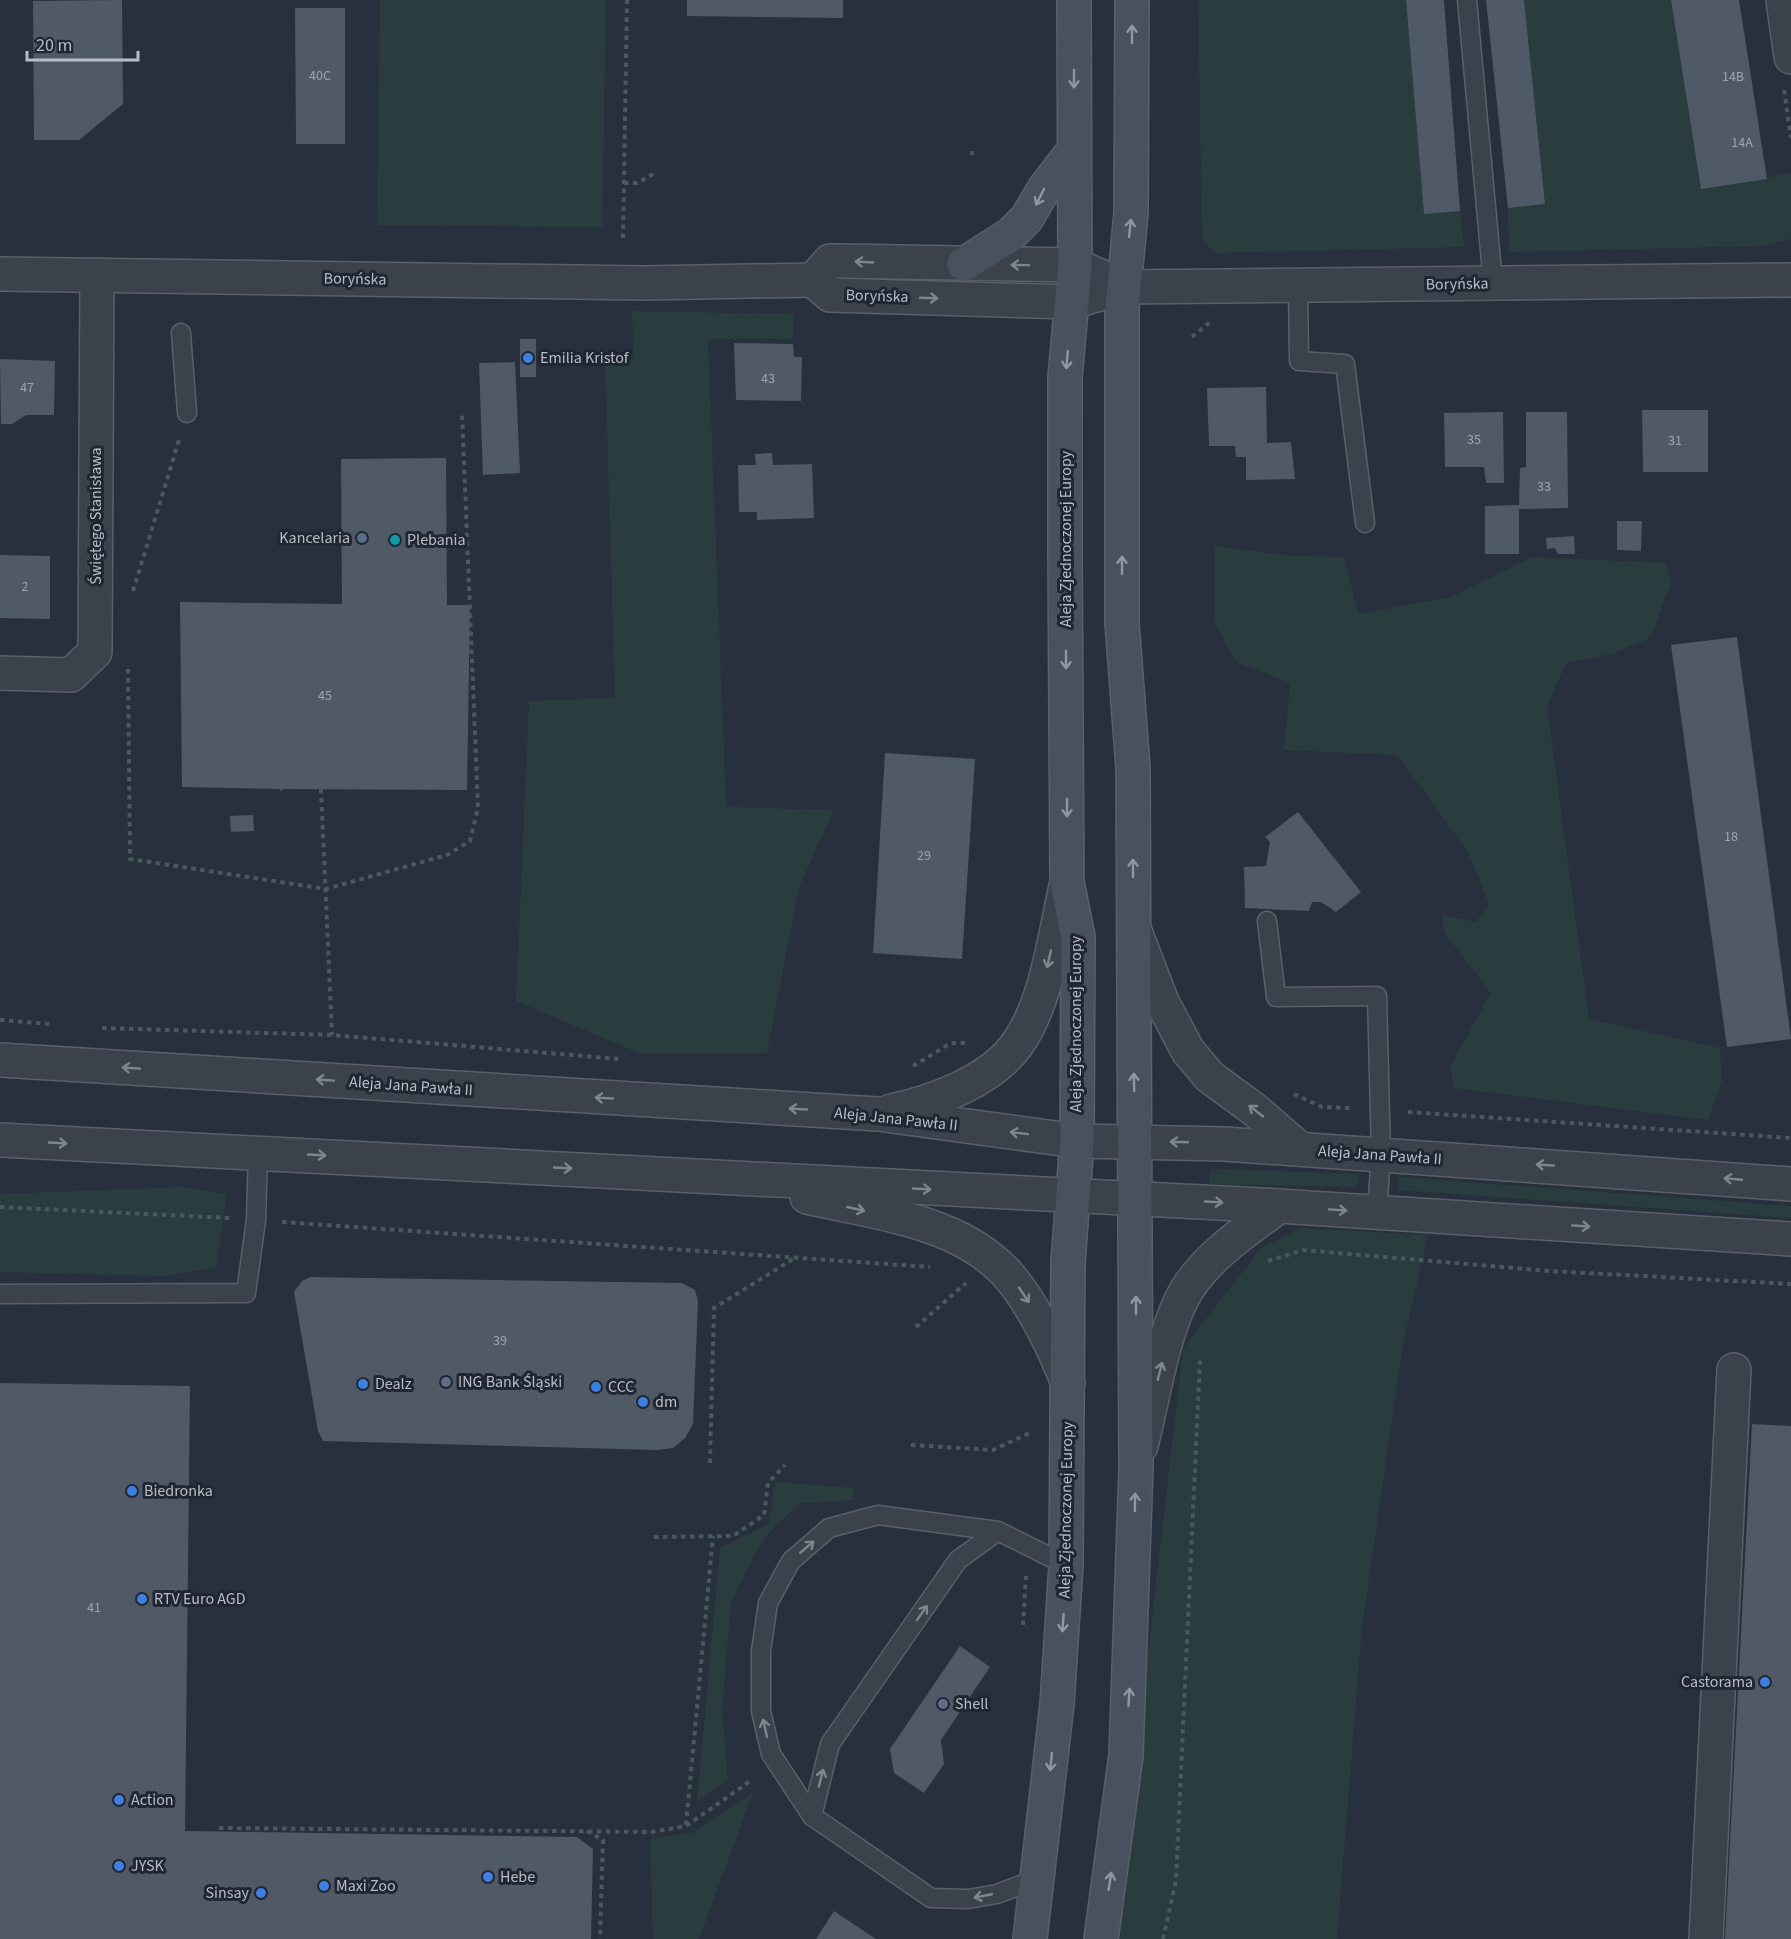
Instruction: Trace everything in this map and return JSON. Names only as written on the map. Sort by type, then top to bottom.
[{"type":"main road","name":"Aleja Zjednoczonej Europy","points":[[1030,1939],[1039,1878],[1057,1704],[1066,1564],[1068,1262],[1077,1141],[1078,937],[1067,882],[1065,378],[1075,265],[1074,0]]},
{"type":"main road","points":[[1101,1939],[1126,1755],[1136,1468],[1133,768],[1122,623],[1122,308],[1131,213],[1132,0]]},
{"type":"main road","points":[[964,264],[997,244],[1020,225],[1034,210],[1044,189],[1074,150]]},
{"type":"street","points":[[1783,0],[1791,57]]},
{"type":"street","name":"Boryńska","points":[[813,280],[830,261],[1075,265],[1124,287]]},
{"type":"street","name":"Boryńska","points":[[0,274],[710,282],[813,280],[830,295],[1072,302],[1124,287],[1791,280]]},
{"type":"street","name":"Świętego Stanisława","points":[[0,673],[71,675],[95,652],[97,275]]},
{"type":"street","points":[[878,1114],[949,1092],[983,1074],[1017,1044],[1040,997],[1067,882]]},
{"type":"street","points":[[1133,927],[1162,1002],[1188,1051],[1210,1077],[1300,1149]]},
{"type":"street","name":"Aleja Jana Pawła II","points":[[0,1060],[878,1114],[1077,1141],[1135,1140],[1300,1149],[1791,1184]]},
{"type":"street","points":[[0,1140],[1279,1206],[1791,1239]]},
{"type":"street","points":[[717,1177],[922,1224],[971,1244],[1000,1265],[1016,1284],[1048,1336],[1068,1383]]},
{"type":"street","points":[[1136,1468],[1169,1333],[1187,1289],[1229,1244],[1279,1206]]},
{"type":"street","points":[[1706,1939],[1734,1370]]},
{"type":"lane","points":[[1467,0],[1494,283]]},
{"type":"lane","points":[[1298,286],[1299,361],[1345,364],[1365,523]]},
{"type":"lane","points":[[181,333],[187,413]]},
{"type":"lane","points":[[1267,921],[1276,997],[1377,996],[1381,1155],[1377,1212]]},
{"type":"lane","points":[[0,1294],[246,1293],[256,1220],[258,1152]]},
{"type":"lane","points":[[1039,1878],[998,1894],[968,1899],[931,1898],[812,1816],[771,1754],[761,1711],[760,1651],[768,1603],[791,1561],[829,1528],[878,1515],[998,1531],[1066,1564]]},
{"type":"lane","points":[[812,1816],[830,1744],[958,1560],[998,1531]]},
{"type":"path","points":[[623,238],[627,0]]},
{"type":"path","points":[[624,183],[637,183],[655,173]]},
{"type":"path","points":[[128,657],[130,859],[326,889],[447,855],[470,841],[478,808],[462,412]]},
{"type":"path","points":[[131,599],[187,413]]},
{"type":"path","points":[[321,789],[332,1035]]},
{"type":"path","points":[[0,1020],[55,1025]]},
{"type":"path","points":[[100,1028],[332,1035],[621,1060]]},
{"type":"path","points":[[911,1067],[951,1043],[971,1042]]},
{"type":"path","points":[[1292,1093],[1322,1107],[1791,1138]]},
{"type":"path","points":[[0,1207],[256,1220],[938,1268]]},
{"type":"path","points":[[1265,1261],[1303,1250],[1549,1271],[1791,1284]]},
{"type":"path","points":[[710,1463],[714,1308],[794,1259]]},
{"type":"path","points":[[916,1327],[971,1279]]},
{"type":"path","points":[[1163,1939],[1176,1880],[1200,1352]]},
{"type":"path","points":[[911,1445],[993,1450],[1043,1427]]},
{"type":"path","points":[[654,1537],[733,1536],[765,1515],[768,1483],[785,1465]]},
{"type":"path","points":[[686,1826],[713,1536]]},
{"type":"path","points":[[219,1828],[652,1832],[686,1826],[749,1782]]},
{"type":"path","points":[[587,1831],[603,1840],[600,1939]]},
{"type":"shaded area","points":[[380,0],[606,0],[602,227],[377,225]]},
{"type":"shaded area","points":[[1198,0],[1406,0],[1424,213],[1460,211],[1464,247],[1214,253],[1202,238]]},
{"type":"shaded area","points":[[1524,0],[1671,0],[1701,189],[1791,173],[1791,239],[1761,246],[1509,252],[1508,208],[1545,204]]},
{"type":"shaded area","points":[[632,311],[794,314],[793,339],[708,339],[726,807],[834,810],[799,887],[767,1053],[639,1053],[516,1001],[529,701],[615,698],[605,360],[634,359]]},
{"type":"shaded area","points":[[1215,546],[1292,556],[1344,557],[1358,614],[1451,597],[1532,557],[1666,563],[1671,584],[1650,638],[1612,654],[1566,663],[1547,706],[1589,1019],[1720,1048],[1722,1081],[1708,1120],[1454,1088],[1450,1066],[1491,993],[1444,932],[1442,915],[1476,922],[1489,904],[1467,850],[1397,755],[1284,750],[1290,683],[1236,662],[1215,623]]},
{"type":"shaded area","points":[[1211,1169],[1360,1174],[1356,1187],[1209,1184]]},
{"type":"shaded area","points":[[1398,1177],[1791,1206],[1791,1218],[1399,1190]]},
{"type":"shaded area","points":[[184,1187],[227,1194],[216,1267],[165,1276],[0,1272],[0,1194]]},
{"type":"shaded area","points":[[1300,1228],[1428,1235],[1403,1344],[1362,1627],[1337,1939],[1115,1939],[1183,1349],[1260,1249]]},
{"type":"shaded area","points":[[775,1482],[853,1488],[854,1500],[800,1503],[764,1538],[731,1601],[722,1709],[728,1780],[697,1802],[720,1548],[769,1524]]},
{"type":"shaded area","points":[[753,1793],[699,1939],[653,1939],[650,1839],[695,1832]]},
{"type":"building","points":[[122,0],[123,104],[79,140],[34,140],[33,1]]},
{"type":"building","points":[[687,0],[843,0],[843,18],[687,16]]},
{"type":"building","points":[[1406,0],[1444,0],[1460,211],[1424,214]]},
{"type":"building","points":[[1486,0],[1524,0],[1545,204],[1508,208]]},
{"type":"building","points":[[1671,0],[1739,0],[1767,179],[1701,189]]},
{"type":"building","points":[[295,8],[345,8],[345,144],[296,144]]},
{"type":"building","name":"Emilia Kristof","points":[[520,339],[536,339],[536,377],[520,377]]},
{"type":"building","points":[[734,343],[793,344],[794,357],[802,357],[801,401],[736,400]]},
{"type":"building","points":[[0,359],[55,361],[54,415],[26,415],[12,424],[1,424]]},
{"type":"building","points":[[515,362],[520,473],[483,475],[479,363]]},
{"type":"building","points":[[1266,387],[1267,443],[1291,442],[1295,479],[1246,480],[1246,457],[1236,457],[1235,446],[1209,446],[1207,388]]},
{"type":"building","points":[[1642,410],[1708,410],[1708,472],[1643,472]]},
{"type":"building","points":[[1503,412],[1504,483],[1486,483],[1484,467],[1445,467],[1444,413]]},
{"type":"building","points":[[1526,412],[1567,412],[1568,508],[1519,509],[1519,554],[1485,554],[1485,506],[1519,505],[1520,468],[1526,467]]},
{"type":"building","points":[[772,453],[773,465],[812,464],[814,518],[757,520],[757,512],[739,512],[738,465],[756,465],[755,454]]},
{"type":"building","points":[[446,458],[447,605],[470,605],[467,790],[284,789],[280,791],[280,789],[182,787],[180,602],[342,604],[341,459]]},
{"type":"building","points":[[1617,521],[1642,521],[1641,551],[1617,550]]},
{"type":"building","points":[[1574,536],[1575,554],[1558,554],[1555,548],[1547,549],[1546,538]]},
{"type":"building","points":[[0,555],[50,556],[50,619],[0,618]]},
{"type":"building","points":[[1737,637],[1791,1039],[1727,1047],[1671,645]]},
{"type":"building","points":[[885,753],[975,759],[962,959],[873,953]]},
{"type":"building","points":[[1298,812],[1361,892],[1336,912],[1321,902],[1312,902],[1309,911],[1245,908],[1244,867],[1266,866],[1270,842],[1265,837]]},
{"type":"building","points":[[253,815],[254,831],[231,832],[230,816]]},
{"type":"building","points":[[310,1277],[682,1283],[695,1290],[698,1301],[693,1424],[685,1438],[673,1448],[657,1450],[323,1441],[318,1431],[294,1292],[302,1281]]},
{"type":"building","points":[[0,1383],[190,1386],[185,1831],[577,1837],[593,1849],[591,1939],[0,1939]]},
{"type":"building","name":"Castorama","points":[[1752,1424],[1791,1426],[1791,1939],[1725,1939]]},
{"type":"building","name":"Shell","points":[[960,1646],[990,1667],[941,1740],[944,1764],[924,1793],[894,1773],[890,1749]]},
{"type":"building","points":[[834,1911],[876,1939],[816,1939]]},
{"type":"place","name":"Emilia Kristof","points":[[528,358]]},
{"type":"place","name":"Kancelaria","points":[[362,538]]},
{"type":"place","name":"Plebania","points":[[395,540]]},
{"type":"place","name":"ING Bank Śląski","points":[[446,1382]]},
{"type":"place","name":"Dealz","points":[[363,1384]]},
{"type":"place","name":"CCC","points":[[596,1387]]},
{"type":"place","name":"dm","points":[[643,1402]]},
{"type":"place","name":"Biedronka","points":[[132,1491]]},
{"type":"place","name":"RTV Euro AGD","points":[[142,1599]]},
{"type":"place","name":"Castorama","points":[[1765,1682]]},
{"type":"place","name":"Shell","points":[[943,1704]]},
{"type":"place","name":"Action","points":[[119,1800]]},
{"type":"place","name":"JYSK","points":[[119,1866]]},
{"type":"place","name":"Hebe","points":[[488,1877]]},
{"type":"place","name":"Maxi Zoo","points":[[324,1886]]},
{"type":"place","name":"Sinsay","points":[[261,1893]]}]
